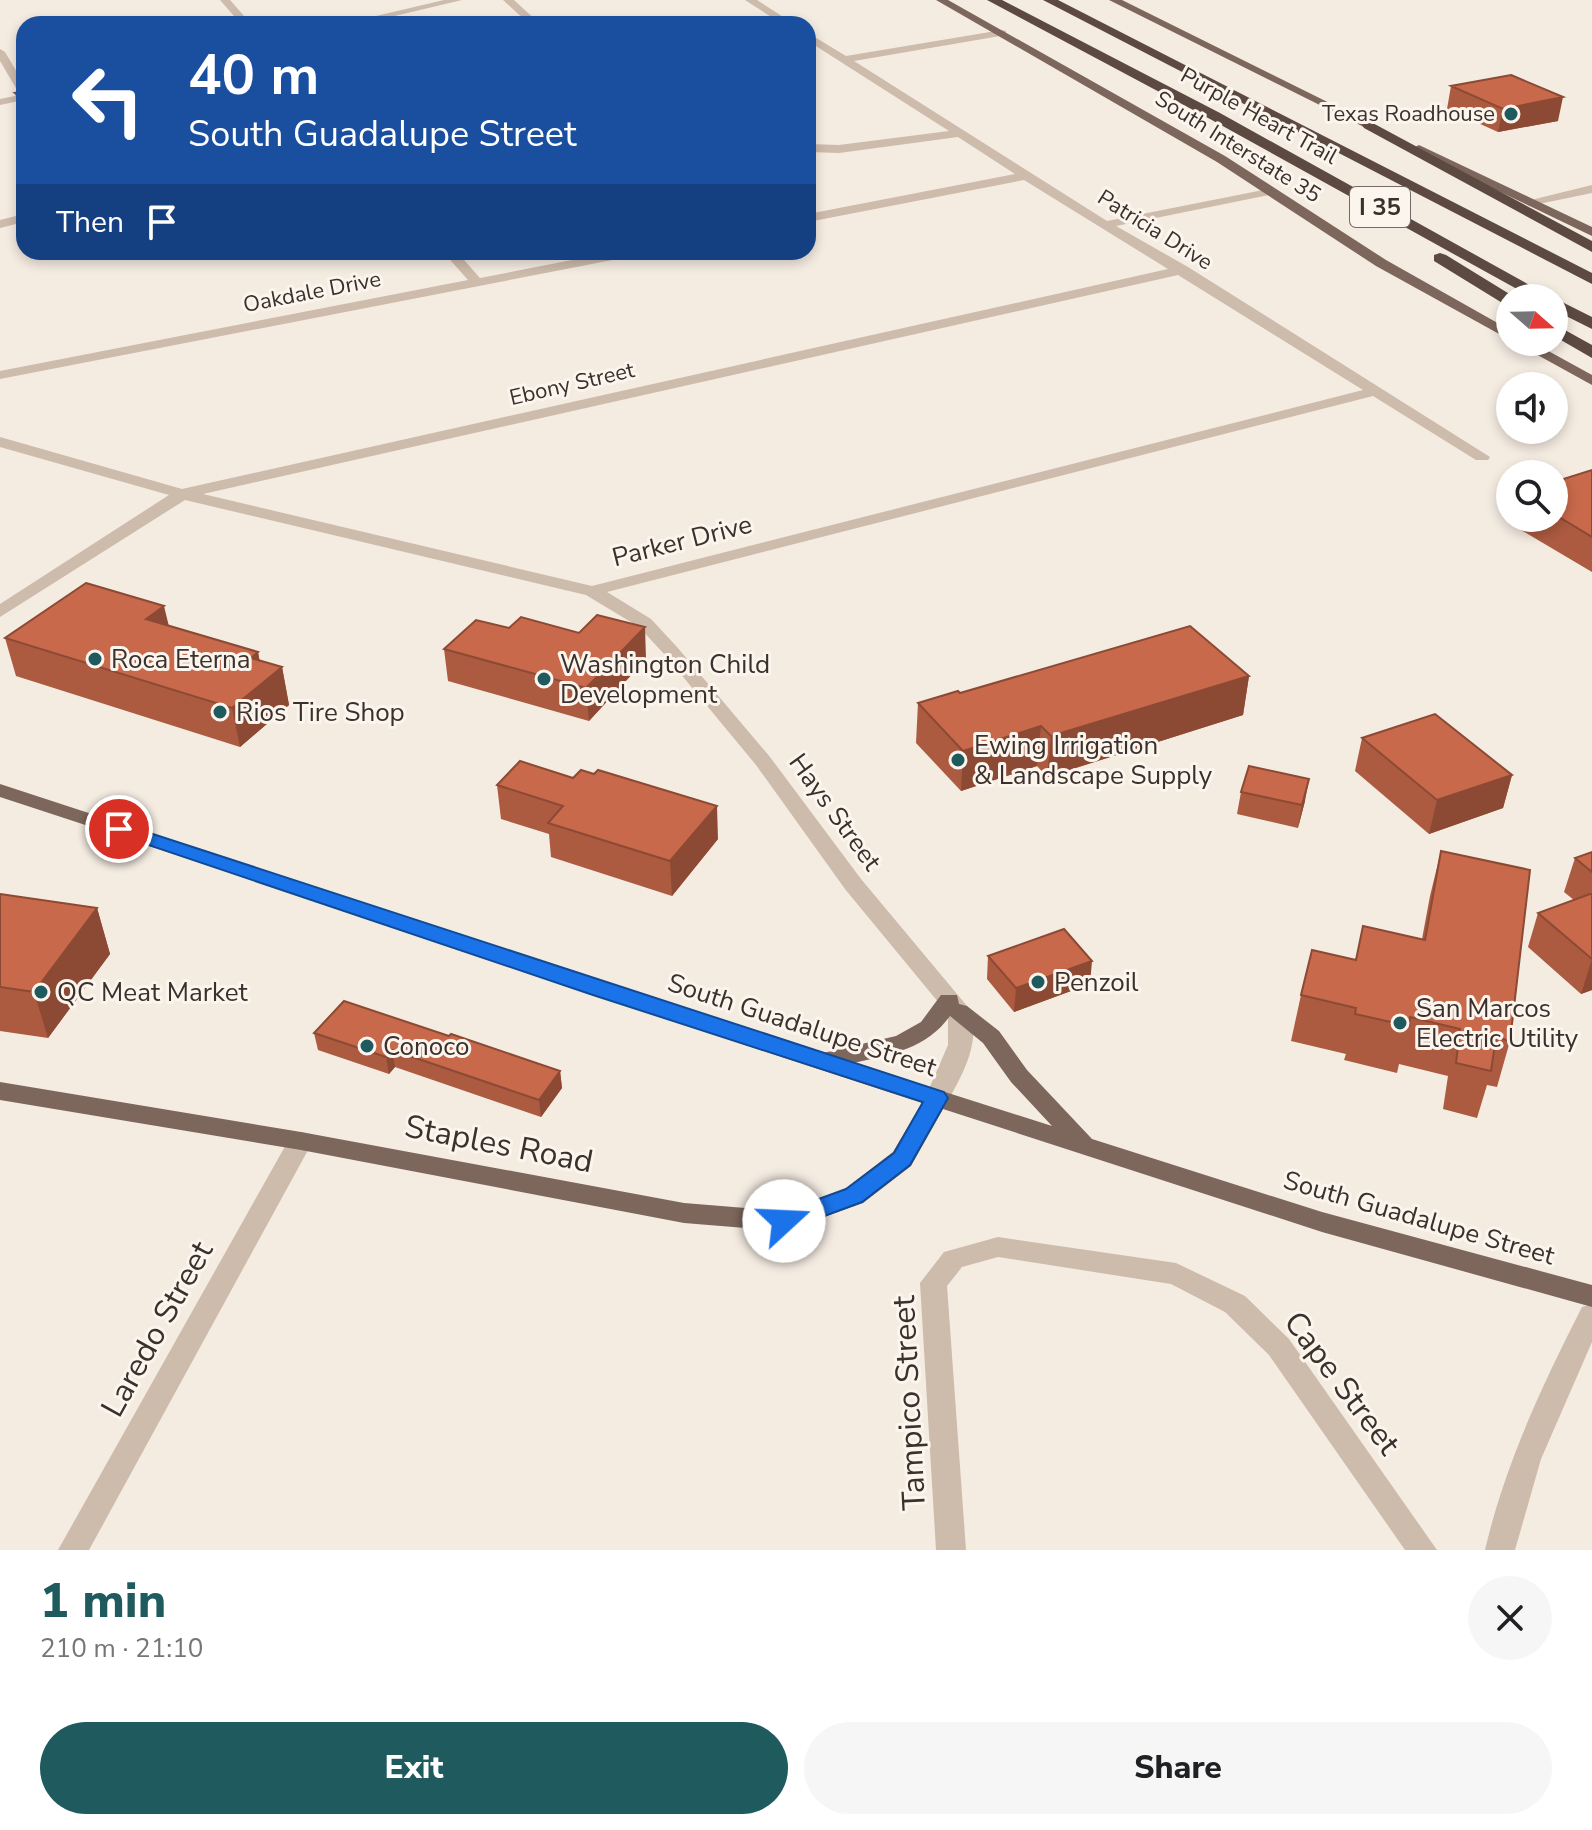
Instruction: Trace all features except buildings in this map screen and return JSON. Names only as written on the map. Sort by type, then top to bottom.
[{"type":"highway","name":"Purple Heart Trail","points":[[993,0],[1215,116],[1520,284]]},
{"type":"highway","name":"Purple Heart Trail","points":[[1049,0],[1592,279]]},
{"type":"highway","points":[[1215,116],[1496,292]]},
{"type":"highway","points":[[1369,125],[1592,247]]},
{"type":"highway","points":[[1568,311],[1592,324]]},
{"type":"highway","points":[[1568,338],[1592,353]]},
{"type":"main road","name":"South Interstate 35","points":[[941,0],[1221,159],[1426,290],[1496,328]]},
{"type":"main road","points":[[1114,0],[1592,232]]},
{"type":"main road","points":[[1546,356],[1592,381]]},
{"type":"main road","name":"South Guadalupe Street","points":[[0,790],[1322,1222],[1592,1296]]},
{"type":"main road","points":[[823,1061],[903,1043],[929,1028],[954,1006],[991,1037],[1019,1076],[1084,1144]]},
{"type":"main road","name":"Staples Road","points":[[0,1091],[301,1141],[684,1213],[784,1221],[854,1196],[902,1159],[937,1098]]},
{"type":"street","points":[[225,0],[239,16]]},
{"type":"street","points":[[384,16],[457,0]]},
{"type":"street","points":[[508,0],[526,16]]},
{"type":"street","points":[[750,0],[776,16]]},
{"type":"street","points":[[845,59],[1002,33]]},
{"type":"street","name":"Patricia Drive","points":[[816,41],[1026,176],[1109,224],[1482,457]]},
{"type":"street","points":[[0,52],[16,81]]},
{"type":"street","points":[[816,148],[839,149],[963,133]]},
{"type":"street","points":[[816,216],[1026,176]]},
{"type":"street","points":[[1529,202],[1592,189]]},
{"type":"street","points":[[1109,224],[1269,191]]},
{"type":"street","points":[[457,260],[477,282]]},
{"type":"street","name":"Oakdale Drive","points":[[0,375],[591,260]]},
{"type":"street","name":"Ebony Street","points":[[0,612],[182,494],[1183,270]]},
{"type":"street","name":"Parker Drive","points":[[0,442],[182,494],[592,591],[1377,391]]},
{"type":"street","name":"Hays Street","points":[[592,591],[645,623],[671,651],[763,761],[853,884],[954,1006]]},
{"type":"street","points":[[937,1098],[961,1045],[964,1029],[954,1006]]},
{"type":"street","name":"Laredo Street","points":[[73,1550],[301,1141]]},
{"type":"street","name":"Cape Street","points":[[953,1259],[998,1247],[1176,1274],[1235,1304],[1279,1347],[1422,1550]]},
{"type":"street","name":"Tampico Street","points":[[951,1550],[933,1283],[953,1259]]},
{"type":"street","points":[[1500,1550],[1508,1512],[1556,1385],[1592,1315]]},
{"type":"place","name":"Texas Roadhouse","points":[[1511,114]]},
{"type":"place","name":"Roca Eterna","points":[[95,659]]},
{"type":"place","name":"Washington Child Development","points":[[544,679]]},
{"type":"place","name":"Rios Tire Shop","points":[[220,712]]},
{"type":"place","name":"Ewing Irrigation & Landscape Supply","points":[[958,760]]},
{"type":"place","name":"Penzoil","points":[[1038,982]]},
{"type":"place","name":"QC Meat Market","points":[[41,992]]},
{"type":"place","name":"San Marcos Electric Utility","points":[[1400,1023]]},
{"type":"place","name":"Conoco","points":[[367,1046]]},
{"type":"route","points":[[119,829],[600,990],[937,1098],[902,1159],[854,1196],[784,1221]]}]
